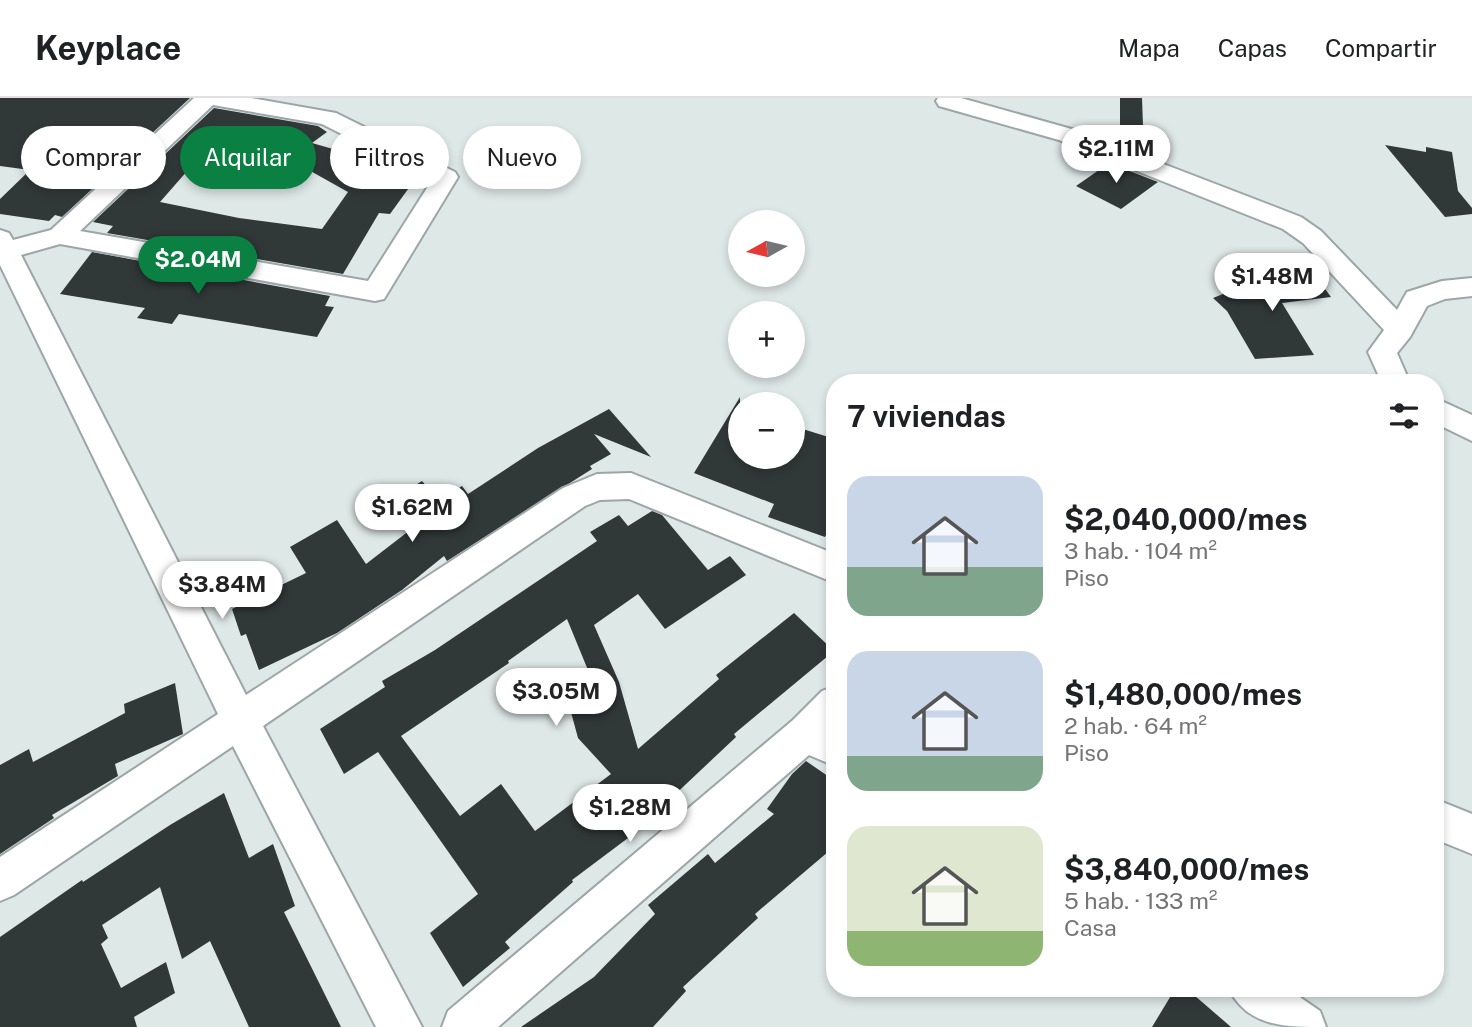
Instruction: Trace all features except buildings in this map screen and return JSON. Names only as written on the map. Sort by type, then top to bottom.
[{"type":"street","points":[[60,236],[209,98],[328,118],[446,177],[375,292],[60,236],[3,245],[240,721],[400,1027]]},
{"type":"street","points":[[947,101],[1067,135],[1292,223],[1312,237],[1400,330]]},
{"type":"street","points":[[1392,374],[1382,352],[1400,330],[1417,299],[1442,290],[1472,287]]},
{"type":"street","points":[[1444,414],[1472,429]]},
{"type":"street","points":[[0,881],[574,498],[597,488],[631,486],[826,565]]},
{"type":"street","points":[[464,1027],[820,741]]},
{"type":"street","points":[[1444,823],[1472,834]]},
{"type":"street","points":[[1262,997],[1304,1027]]}]
